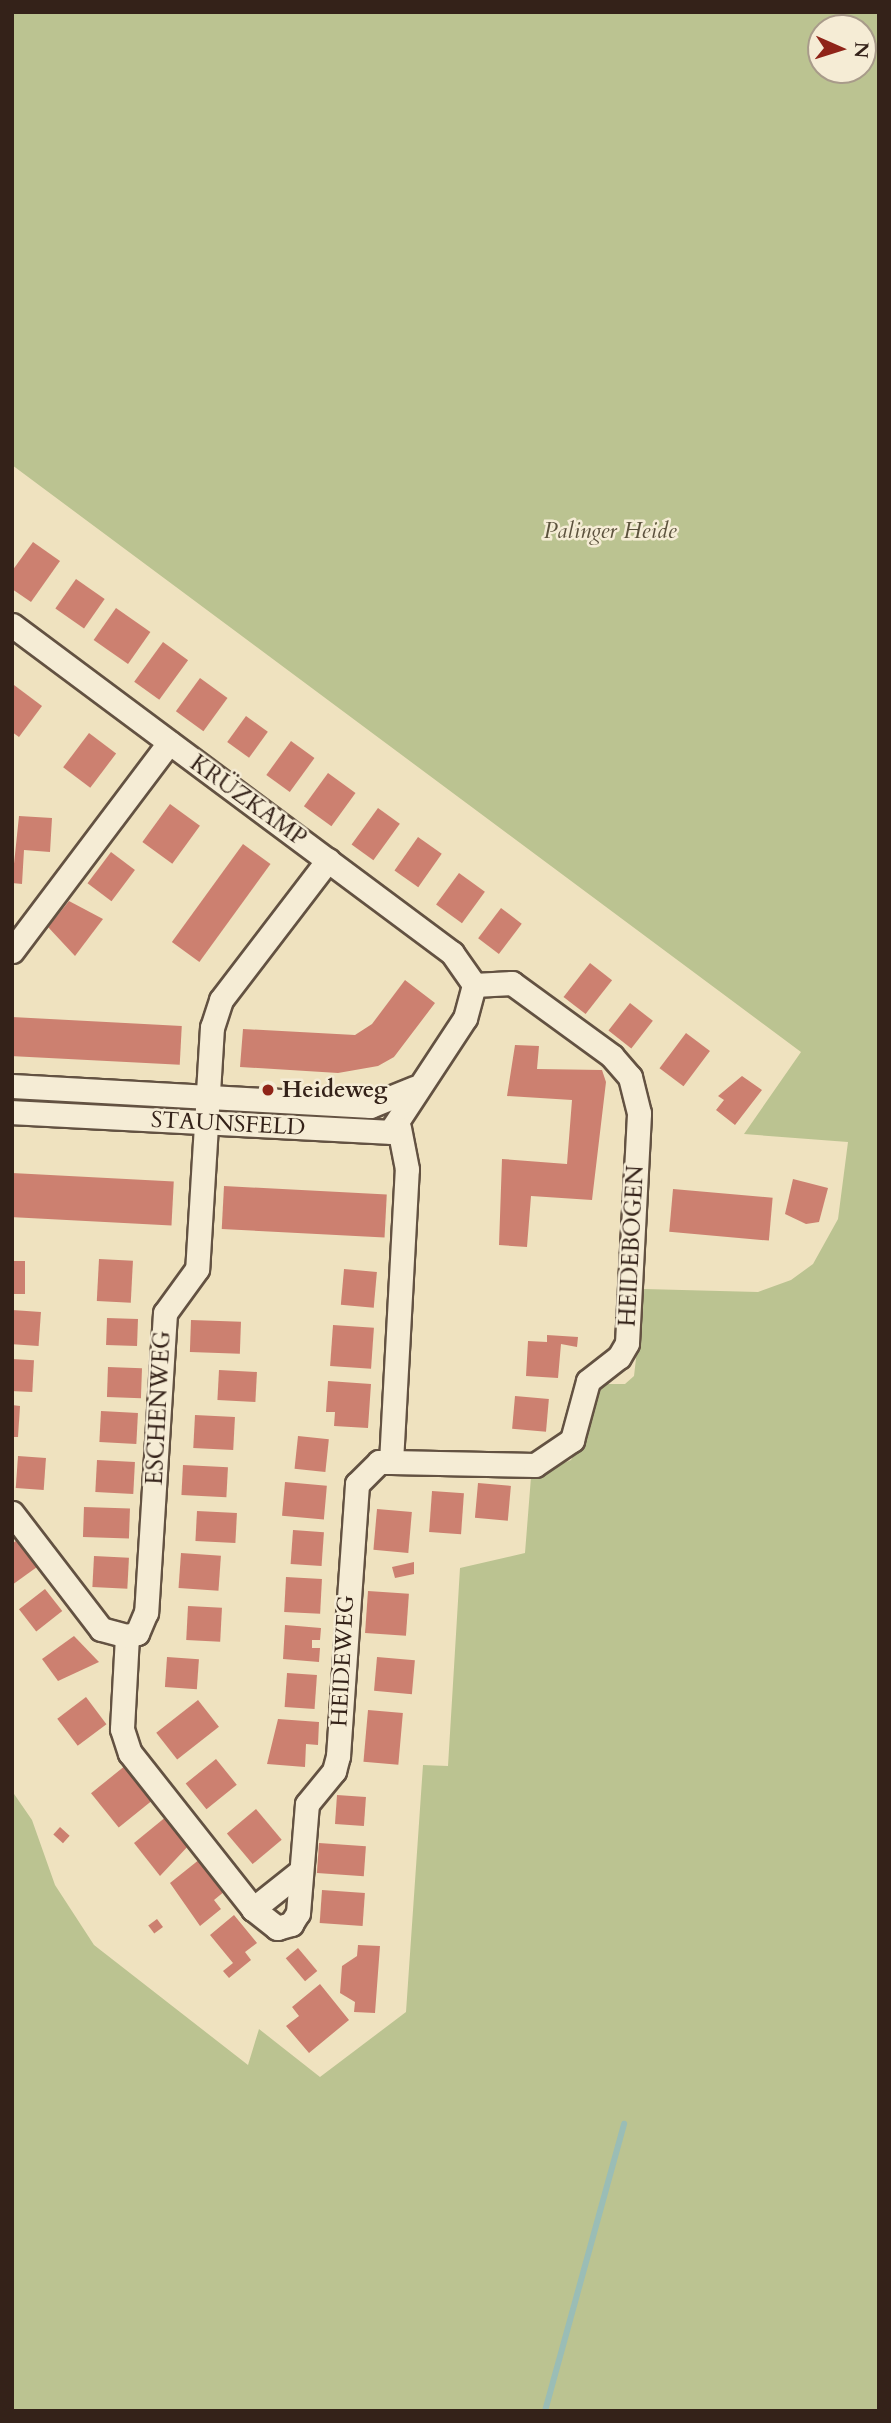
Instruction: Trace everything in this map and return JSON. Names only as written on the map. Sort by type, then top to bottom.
[{"type":"street","name":"KRÜZKAMP","points":[[12,625],[452,953],[474,985]]},
{"type":"street","points":[[12,951],[169,743]]},
{"type":"street","name":"ESCHENWEG","points":[[127,1636],[137,1633],[146,1612],[164,1313],[197,1273],[212,1027],[221,1000],[327,860]]},
{"type":"street","name":"HEIDEBOGEN","points":[[391,1462],[534,1465],[572,1440],[589,1381],[619,1357],[627,1343],[639,1113],[630,1077],[612,1056],[512,982],[474,985]]},
{"type":"street","points":[[391,1462],[407,1169],[398,1128],[414,1088],[465,1018],[474,985]]},
{"type":"street","name":"STAUNSFELD","points":[[12,1086],[370,1106],[414,1088]]},
{"type":"street","name":"STAUNSFELD","points":[[12,1112],[382,1133],[398,1128]]},
{"type":"street","name":"HEIDEWEG","points":[[253,1909],[277,1928],[291,1924],[302,1871],[307,1804],[334,1771],[338,1756],[352,1503],[366,1471],[391,1462]]},
{"type":"street","points":[[12,1513],[101,1629],[127,1636],[122,1740],[253,1909],[302,1871]]},
{"type":"green space","name":"Palinger Heide","points":[[12,12],[879,12],[879,2411],[12,2411],[12,1791],[32,1820],[55,1885],[94,1945],[248,2065],[259,2029],[320,2077],[406,2012],[423,1765],[448,1766],[460,1568],[525,1553],[531,1477],[571,1460],[593,1416],[597,1384],[625,1384],[634,1376],[644,1289],[758,1292],[791,1280],[813,1264],[838,1219],[848,1142],[744,1134],[801,1052],[12,465]]},
{"type":"green space","points":[[13,1096],[173,1105],[173,1109],[14,1102]]},
{"type":"building","points":[[33,542],[60,561],[31,602],[12,589],[12,571]]},
{"type":"building","points":[[76,579],[105,599],[84,629],[55,608]]},
{"type":"building","points":[[116,608],[150,632],[128,664],[94,640]]},
{"type":"building","points":[[163,642],[188,660],[159,700],[134,682]]},
{"type":"building","points":[[200,678],[228,698],[203,731],[176,711]]},
{"type":"building","points":[[14,685],[42,706],[19,737],[12,732]]},
{"type":"building","points":[[246,716],[268,732],[249,758],[227,742]]},
{"type":"building","points":[[89,733],[116,753],[90,788],[63,767]]},
{"type":"building","points":[[291,741],[314,758],[290,792],[266,775]]},
{"type":"building","points":[[328,773],[356,793],[331,826],[304,806]]},
{"type":"building","points":[[170,804],[200,826],[172,864],[142,842]]},
{"type":"building","points":[[378,808],[400,824],[373,860],[352,844]]},
{"type":"building","points":[[19,816],[52,818],[50,852],[24,850],[22,884],[12,883]]},
{"type":"building","points":[[418,837],[442,854],[418,887],[394,871]]},
{"type":"building","points":[[243,844],[271,864],[199,962],[172,942]]},
{"type":"building","points":[[111,852],[135,870],[111,901],[88,883]]},
{"type":"building","points":[[459,873],[485,892],[462,923],[436,905]]},
{"type":"building","points":[[69,901],[103,919],[75,956],[48,927]]},
{"type":"building","points":[[501,908],[522,924],[499,954],[478,938]]},
{"type":"building","points":[[590,963],[612,980],[586,1014],[564,997]]},
{"type":"building","points":[[405,980],[435,1003],[394,1057],[378,1066],[338,1073],[240,1067],[243,1029],[355,1035],[372,1024]]},
{"type":"building","points":[[630,1003],[653,1021],[631,1048],[608,1031]]},
{"type":"building","points":[[12,1017],[182,1026],[180,1065],[12,1056]]},
{"type":"building","points":[[686,1033],[710,1051],[683,1086],[660,1068]]},
{"type":"building","points":[[515,1045],[539,1046],[537,1069],[602,1070],[606,1082],[592,1200],[531,1196],[527,1247],[499,1245],[502,1159],[567,1164],[572,1100],[507,1096]]},
{"type":"building","points":[[742,1076],[762,1090],[735,1125],[716,1110],[724,1100],[718,1096]]},
{"type":"building","points":[[12,1173],[174,1181],[171,1225],[12,1217]]},
{"type":"building","points":[[793,1179],[828,1188],[819,1222],[806,1224],[785,1214]]},
{"type":"building","points":[[224,1186],[387,1195],[385,1237],[222,1229]]},
{"type":"building","points":[[673,1189],[773,1198],[769,1241],[669,1232]]},
{"type":"building","points":[[99,1259],[133,1261],[131,1303],[97,1301]]},
{"type":"building","points":[[12,1261],[25,1261],[25,1294],[12,1294]]},
{"type":"building","points":[[344,1269],[377,1272],[374,1308],[341,1305]]},
{"type":"building","points":[[12,1310],[41,1312],[39,1346],[12,1344]]},
{"type":"building","points":[[107,1318],[138,1319],[137,1346],[106,1345]]},
{"type":"building","points":[[191,1320],[241,1322],[240,1354],[190,1352]]},
{"type":"building","points":[[333,1325],[374,1328],[371,1369],[330,1366]]},
{"type":"building","points":[[547,1335],[578,1337],[577,1347],[561,1344],[558,1378],[526,1376],[528,1341],[547,1342]]},
{"type":"building","points":[[12,1359],[34,1360],[32,1392],[12,1391]]},
{"type":"building","points":[[108,1367],[142,1368],[141,1398],[107,1397]]},
{"type":"building","points":[[219,1370],[257,1372],[255,1402],[217,1400]]},
{"type":"building","points":[[328,1381],[371,1384],[368,1428],[334,1426],[335,1412],[326,1412]]},
{"type":"building","points":[[515,1396],[549,1399],[546,1432],[512,1429]]},
{"type":"building","points":[[12,1405],[20,1406],[18,1437],[12,1437]]},
{"type":"building","points":[[101,1411],[138,1413],[136,1444],[99,1442]]},
{"type":"building","points":[[195,1415],[235,1417],[233,1450],[193,1448]]},
{"type":"building","points":[[298,1436],[329,1439],[325,1472],[295,1469]]},
{"type":"building","points":[[18,1456],[46,1458],[44,1490],[16,1488]]},
{"type":"building","points":[[97,1460],[135,1462],[133,1494],[95,1492]]},
{"type":"building","points":[[183,1465],[228,1467],[226,1497],[181,1495]]},
{"type":"building","points":[[285,1482],[327,1486],[324,1520],[282,1516]]},
{"type":"building","points":[[478,1483],[511,1486],[508,1521],[475,1518]]},
{"type":"building","points":[[432,1491],[464,1493],[461,1534],[429,1532]]},
{"type":"building","points":[[84,1507],[130,1509],[129,1539],[83,1537]]},
{"type":"building","points":[[377,1509],[412,1512],[408,1553],[373,1550]]},
{"type":"building","points":[[197,1511],[237,1513],[235,1543],[195,1541]]},
{"type":"building","points":[[293,1530],[324,1532],[322,1566],[291,1564]]},
{"type":"building","points":[[17,1540],[37,1567],[12,1585],[12,1544]]},
{"type":"building","points":[[181,1553],[221,1556],[218,1591],[179,1588]]},
{"type":"building","points":[[94,1556],[129,1558],[127,1589],[92,1587]]},
{"type":"building","points":[[414,1562],[414,1574],[395,1578],[392,1567]]},
{"type":"building","points":[[286,1577],[322,1579],[320,1614],[284,1612]]},
{"type":"building","points":[[45,1589],[62,1611],[36,1631],[19,1609]]},
{"type":"building","points":[[368,1591],[409,1594],[406,1636],[365,1633]]},
{"type":"building","points":[[188,1606],[222,1608],[220,1642],[186,1640]]},
{"type":"building","points":[[285,1625],[321,1628],[320,1640],[312,1640],[312,1648],[320,1648],[319,1662],[283,1659]]},
{"type":"building","points":[[74,1636],[99,1662],[58,1681],[42,1659]]},
{"type":"building","points":[[167,1657],[199,1659],[197,1689],[165,1687]]},
{"type":"building","points":[[377,1657],[415,1660],[412,1694],[374,1691]]},
{"type":"building","points":[[287,1673],[317,1675],[315,1709],[285,1707]]},
{"type":"building","points":[[86,1697],[106,1724],[78,1746],[57,1719]]},
{"type":"building","points":[[198,1700],[219,1727],[177,1759],[156,1733]]},
{"type":"building","points":[[368,1710],[403,1713],[398,1765],[363,1762]]},
{"type":"building","points":[[278,1719],[319,1722],[318,1745],[306,1744],[305,1767],[267,1764]]},
{"type":"building","points":[[216,1759],[237,1785],[206,1809],[186,1784]]},
{"type":"building","points":[[126,1765],[154,1799],[119,1828],[91,1793]]},
{"type":"building","points":[[337,1795],[366,1797],[364,1826],[335,1824]]},
{"type":"building","points":[[256,1809],[282,1840],[253,1864],[227,1833]]},
{"type":"building","points":[[167,1816],[190,1844],[160,1876],[134,1843]]},
{"type":"building","points":[[60,1827],[70,1836],[63,1843],[53,1834]]},
{"type":"building","points":[[319,1843],[366,1846],[364,1876],[317,1873]]},
{"type":"building","points":[[200,1859],[225,1891],[214,1900],[221,1909],[200,1926],[170,1883]]},
{"type":"building","points":[[322,1890],[365,1893],[363,1926],[320,1923]]},
{"type":"building","points":[[234,1915],[257,1943],[245,1952],[251,1960],[229,1978],[223,1971],[233,1963],[210,1935]]},
{"type":"building","points":[[157,1919],[163,1927],[154,1934],[148,1926]]},
{"type":"building","points":[[358,1945],[380,1946],[375,2013],[354,2012],[355,2002],[340,1993],[342,1966],[357,1956]]},
{"type":"building","points":[[298,1948],[317,1971],[305,1981],[286,1958]]},
{"type":"building","points":[[320,1984],[349,2020],[309,2053],[286,2026],[299,2016],[292,2007]]},
{"type":"waterway","points":[[545,2411],[624,2124]]},
{"type":"place","name":"Heideweg","points":[[268,1090]]}]
